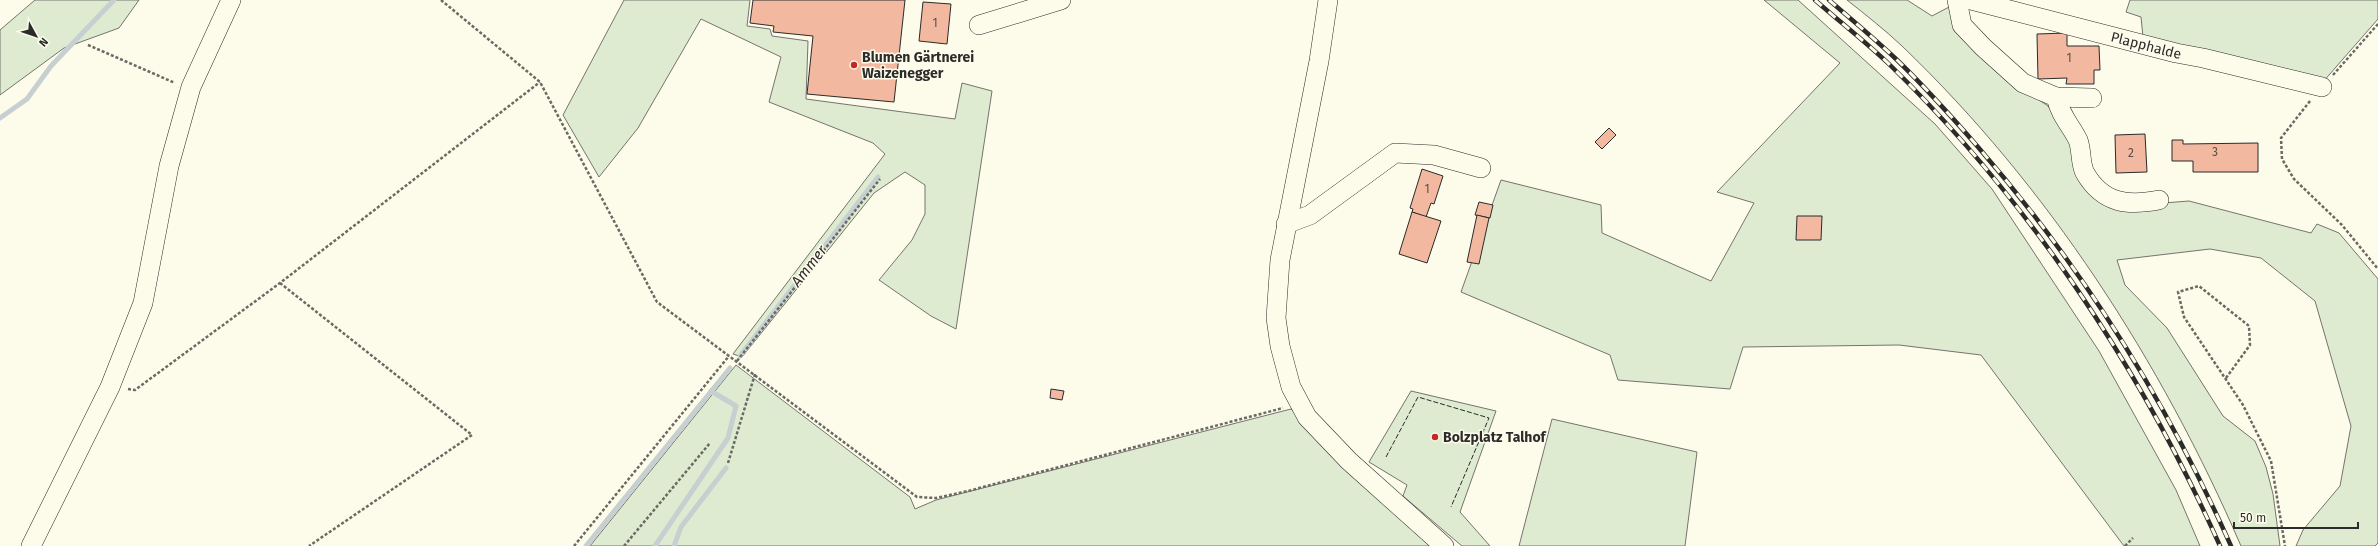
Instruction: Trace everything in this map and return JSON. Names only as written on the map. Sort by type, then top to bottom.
[{"type":"street","points":[[31,546],[110,387],[143,303],[169,166],[191,87],[231,0]]},
{"type":"street","points":[[979,26],[1061,0]]},
{"type":"street","points":[[1328,0],[1319,61],[1286,224],[1277,292],[1276,318],[1285,370],[1299,404],[1307,417],[1329,441],[1444,546]]},
{"type":"street","points":[[1957,0],[1962,25],[1983,47],[2023,83],[2056,97],[2092,98]]},
{"type":"street","name":"Plapphalde","points":[[1971,0],[2176,54],[2202,58],[2322,87]]},
{"type":"street","points":[[2056,97],[2060,114],[2077,139],[2084,172],[2096,187],[2105,195],[2122,203],[2140,204],[2159,200]]},
{"type":"street","points":[[1286,224],[1310,215],[1395,153],[1434,155],[1481,168]]},
{"type":"path","points":[[441,0],[540,82],[657,302],[917,497],[925,499],[968,491],[1299,404]]},
{"type":"path","points":[[2378,24],[2322,87],[2281,138],[2282,159],[2294,179],[2342,225],[2378,269]]},
{"type":"path","points":[[88,45],[169,81],[191,87]]},
{"type":"path","points":[[110,387],[135,390],[280,283],[540,82]]},
{"type":"path","points":[[737,361],[880,180]]},
{"type":"path","points":[[280,283],[472,434],[309,546]]},
{"type":"path","points":[[2226,378],[2250,345],[2249,326],[2199,286],[2178,292],[2184,317],[2243,404],[2271,462],[2286,546]]},
{"type":"path","points":[[574,546],[729,356]]},
{"type":"path","points":[[728,463],[755,374]]},
{"type":"path","points":[[624,546],[710,443]]},
{"type":"path","points":[[2124,546],[2133,538]]},
{"type":"green space","points":[[35,0],[139,0],[119,28],[64,48],[0,95],[0,30]]},
{"type":"green space","points":[[624,0],[750,0],[747,26],[770,29],[772,36],[808,41],[806,99],[955,119],[962,83],[992,91],[956,329],[931,316],[879,280],[912,240],[925,214],[925,185],[905,172],[874,193],[742,357],[733,354],[885,154],[873,143],[769,102],[781,57],[701,19],[638,128],[599,177],[563,115]]},
{"type":"green space","points":[[1764,0],[1798,0],[1935,124],[1992,189],[2099,351],[2176,490],[2200,546],[2124,546],[1981,355],[1899,345],[1743,347],[1730,389],[1618,380],[1610,355],[1461,292],[1501,180],[1601,205],[1602,233],[1711,281],[1754,203],[1717,192],[1840,63]]},
{"type":"green space","points":[[1847,0],[1907,0],[1932,16],[1949,7],[2005,77],[2048,106],[2073,139],[2112,207],[2189,201],[2311,233],[2317,224],[2339,233],[2378,279],[2378,543],[2375,546],[2296,546],[2303,530],[2340,486],[2351,426],[2315,301],[2261,258],[2210,249],[2117,260],[2125,285],[2167,328],[2223,416],[2255,441],[2266,467],[2273,494],[2280,546],[2241,546],[2209,477],[2175,410],[2137,343],[2096,279],[2052,217],[2005,157],[1955,100],[1902,46]]},
{"type":"green space","points":[[2130,0],[2378,0],[2378,19],[2322,83],[2143,37],[2141,17],[2126,12]]},
{"type":"green space","points":[[736,365],[910,497],[915,509],[936,500],[1291,409],[1437,546],[590,546]]},
{"type":"green space","name":"Bolzplatz Talhof","points":[[1411,391],[1496,411],[1460,512],[1490,546],[1462,546],[1403,496],[1407,485],[1369,462]]},
{"type":"green space","points":[[1552,419],[1697,452],[1685,546],[1519,546]]},
{"type":"building","name":"Blumen Gärtnerei Waizenegger","points":[[753,0],[905,0],[894,102],[807,94],[813,36],[773,32],[774,26],[750,23]]},
{"type":"building","points":[[923,2],[951,4],[947,44],[919,41]]},
{"type":"building","points":[[2067,33],[2067,46],[2099,46],[2100,70],[2094,70],[2094,84],[2066,84],[2067,78],[2038,79],[2037,34]]},
{"type":"building","points":[[1609,128],[1616,135],[1602,149],[1595,142]]},
{"type":"building","points":[[2145,134],[2147,172],[2116,173],[2115,135]]},
{"type":"building","points":[[2172,140],[2183,140],[2183,144],[2258,143],[2258,172],[2193,172],[2193,161],[2172,161]]},
{"type":"building","points":[[1422,169],[1443,176],[1434,204],[1431,203],[1426,217],[1412,212],[1413,209],[1410,208]]},
{"type":"building","points":[[1479,202],[1493,205],[1490,218],[1475,215]]},
{"type":"building","points":[[1412,212],[1441,221],[1427,263],[1399,254]]},
{"type":"building","points":[[1477,215],[1489,218],[1479,264],[1467,262]]},
{"type":"building","points":[[1797,216],[1822,216],[1821,240],[1796,240]]},
{"type":"building","points":[[1051,389],[1064,391],[1062,400],[1050,398]]},
{"type":"waterway","points":[[0,118],[27,99],[51,66],[114,0]]},
{"type":"waterway","name":"Ammer","points":[[740,356],[878,177]]},
{"type":"waterway","name":"Ammer","points":[[586,546],[730,368]]},
{"type":"waterway","name":"Ammer","points":[[655,546],[728,438],[736,406],[711,391]]},
{"type":"waterway","name":"Ammer","points":[[674,546],[681,527],[726,468]]},
{"type":"railway","points":[[1815,0],[1882,57],[1942,118],[1990,173],[2035,231],[2078,291],[2118,352],[2155,415],[2189,480],[2220,546]]},
{"type":"railway","points":[[1829,0],[1896,59],[1938,102],[1978,147],[2053,240],[2120,337],[2150,387],[2179,439],[2231,546]]},
{"type":"fence","points":[[1386,457],[1418,397],[1489,418],[1451,507]]},
{"type":"place","name":"Blumen Gärtnerei Waizenegger","points":[[854,65]]},
{"type":"place","name":"Bolzplatz Talhof","points":[[1435,437]]}]
